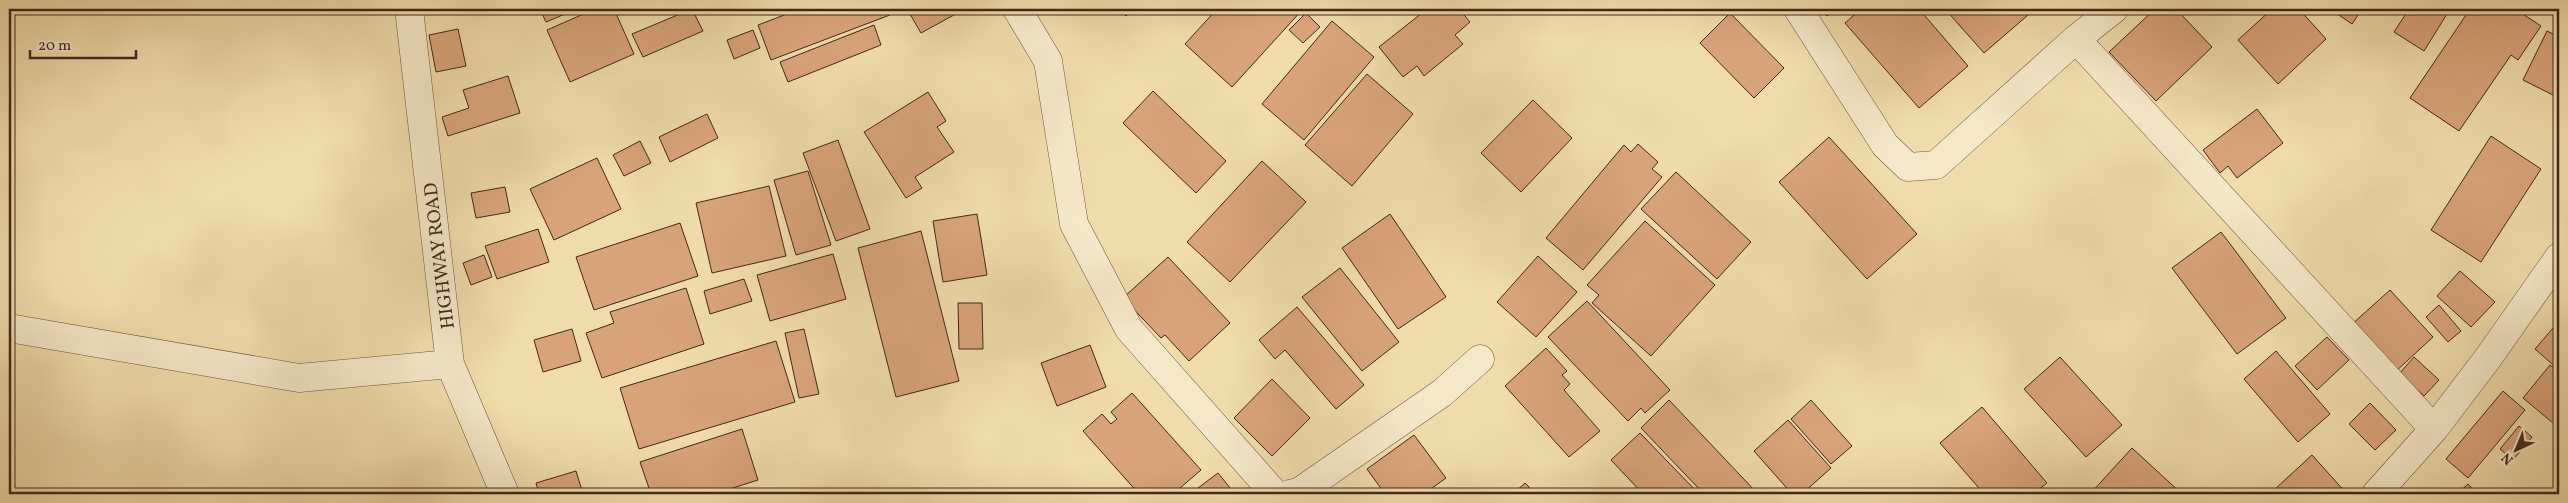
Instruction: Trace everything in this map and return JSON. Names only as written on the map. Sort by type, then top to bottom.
[{"type":"street","name":"HIGHWAY ROAD","points":[[409,9],[450,364],[504,494]]},
{"type":"street","points":[[1017,9],[1048,61],[1074,224],[1129,330],[1275,494]]},
{"type":"street","points":[[1798,9],[1885,145],[1908,167],[1936,165],[2076,39],[2114,9]]},
{"type":"street","points":[[2076,39],[2434,429]]},
{"type":"street","points":[[2376,494],[2434,429],[2488,358],[2559,257]]},
{"type":"street","points":[[9,328],[300,378],[450,364]]},
{"type":"street","points":[[1290,494],[1299,492],[1442,392],[1480,359]]},
{"type":"building","points":[[540,9],[577,9],[546,22]]},
{"type":"building","points":[[595,9],[614,9],[634,54],[570,82],[547,30]]},
{"type":"building","points":[[692,9],[703,31],[643,57],[632,34]]},
{"type":"building","points":[[800,9],[888,9],[890,15],[771,60],[758,25]]},
{"type":"building","points":[[907,9],[962,9],[963,10],[921,33]]},
{"type":"building","points":[[1118,9],[1133,9],[1126,16]]},
{"type":"building","points":[[1217,9],[1303,9],[1232,87],[1185,44]]},
{"type":"building","points":[[1427,9],[1459,9],[1470,22],[1455,35],[1463,44],[1424,76],[1417,66],[1403,77],[1379,47]]},
{"type":"building","points":[[1821,9],[1835,9],[1827,16]]},
{"type":"building","points":[[1861,9],[1919,9],[1968,66],[1919,108],[1845,23]]},
{"type":"building","points":[[1945,9],[2035,9],[1984,53]]},
{"type":"building","points":[[2155,9],[2176,9],[2212,47],[2156,101],[2109,52]]},
{"type":"building","points":[[2272,9],[2299,9],[2326,39],[2278,84],[2238,40]]},
{"type":"building","points":[[2330,9],[2362,9],[2352,24]]},
{"type":"building","points":[[2409,9],[2450,9],[2424,51],[2394,32]]},
{"type":"building","points":[[2470,9],[2515,9],[2541,26],[2518,60],[2511,55],[2459,131],[2410,98]]},
{"type":"building","points":[[1306,13],[1320,27],[1303,43],[1289,30]]},
{"type":"building","points":[[1730,13],[1784,68],[1754,98],[1700,43]]},
{"type":"building","points":[[1332,21],[1374,57],[1304,140],[1262,104]]},
{"type":"building","points":[[874,25],[881,45],[788,82],[780,62]]},
{"type":"building","points":[[458,29],[466,66],[436,72],[429,35]]},
{"type":"building","points":[[753,30],[760,48],[734,59],[727,40]]},
{"type":"building","points":[[2547,31],[2559,37],[2559,98],[2523,80]]},
{"type":"building","points":[[1367,74],[1413,114],[1352,186],[1305,145]]},
{"type":"building","points":[[508,76],[520,113],[448,136],[442,117],[469,108],[463,90]]},
{"type":"building","points":[[1153,91],[1226,161],[1196,193],[1123,123]]},
{"type":"building","points":[[928,92],[946,121],[937,127],[954,152],[915,177],[922,188],[906,198],[864,132]]},
{"type":"building","points":[[1533,100],[1572,138],[1521,192],[1481,153]]},
{"type":"building","points":[[2257,109],[2283,143],[2237,178],[2228,166],[2220,173],[2203,150]]},
{"type":"building","points":[[707,114],[718,138],[670,162],[659,137]]},
{"type":"building","points":[[2491,136],[2541,169],[2481,262],[2431,230]]},
{"type":"building","points":[[1829,137],[1917,234],[1867,279],[1779,182]]},
{"type":"building","points":[[838,140],[870,229],[836,241],[803,153]]},
{"type":"building","points":[[640,141],[651,163],[624,176],[613,155]]},
{"type":"building","points":[[1638,144],[1658,162],[1652,169],[1662,177],[1583,270],[1546,238],[1624,145],[1631,152]]},
{"type":"building","points":[[597,158],[621,209],[554,240],[530,189]]},
{"type":"building","points":[[1262,161],[1306,202],[1230,282],[1187,242]]},
{"type":"building","points":[[808,171],[831,245],[796,255],[774,180]]},
{"type":"building","points":[[1676,172],[1751,242],[1717,279],[1641,209]]},
{"type":"building","points":[[769,186],[786,256],[712,273],[696,203]]},
{"type":"building","points":[[505,187],[510,212],[476,218],[471,193]]},
{"type":"building","points":[[977,214],[987,275],[943,282],[933,221]]},
{"type":"building","points":[[1390,214],[1446,297],[1398,329],[1342,248]]},
{"type":"building","points":[[1645,221],[1715,285],[1651,356],[1592,303],[1599,295],[1587,285]]},
{"type":"building","points":[[680,223],[698,276],[594,310],[576,257]]},
{"type":"building","points":[[538,229],[549,262],[497,279],[485,246]]},
{"type":"building","points":[[921,231],[959,381],[896,397],[858,248]]},
{"type":"building","points":[[2221,232],[2286,318],[2237,354],[2172,268]]},
{"type":"building","points":[[833,254],[846,299],[770,321],[757,275]]},
{"type":"building","points":[[484,255],[492,277],[471,285],[463,263]]},
{"type":"building","points":[[1538,256],[1577,292],[1536,337],[1497,302]]},
{"type":"building","points":[[1168,257],[1230,323],[1189,361],[1165,335],[1161,338],[1123,298]]},
{"type":"building","points":[[1340,268],[1399,342],[1362,371],[1302,297]]},
{"type":"building","points":[[2460,271],[2495,302],[2471,327],[2437,296]]},
{"type":"building","points":[[744,279],[752,301],[710,314],[704,291]]},
{"type":"building","points":[[686,288],[704,344],[602,378],[586,333],[614,323],[610,312]]},
{"type":"building","points":[[2390,290],[2433,337],[2394,373],[2350,326]]},
{"type":"building","points":[[1587,301],[1670,390],[1645,413],[1641,408],[1628,421],[1548,337]]},
{"type":"building","points":[[958,303],[982,303],[983,349],[959,349]]},
{"type":"building","points":[[2439,305],[2461,331],[2448,342],[2426,317]]},
{"type":"building","points":[[1297,307],[1364,385],[1336,409],[1285,350],[1275,359],[1259,340]]},
{"type":"building","points":[[2553,328],[2559,334],[2559,370],[2535,349]]},
{"type":"building","points":[[572,329],[581,361],[543,372],[534,340]]},
{"type":"building","points":[[804,329],[819,394],[799,398],[785,333]]},
{"type":"building","points":[[2327,337],[2349,360],[2317,390],[2295,366]]},
{"type":"building","points":[[776,341],[795,402],[639,449],[620,388]]},
{"type":"building","points":[[1090,345],[1106,387],[1057,406],[1041,363]]},
{"type":"building","points":[[1546,348],[1567,371],[1562,375],[1570,384],[1564,390],[1600,431],[1569,457],[1505,386]]},
{"type":"building","points":[[2276,351],[2330,414],[2298,442],[2244,379]]},
{"type":"building","points":[[2060,357],[2122,425],[2086,457],[2024,389]]},
{"type":"building","points":[[2414,357],[2439,380],[2424,396],[2399,374]]},
{"type":"building","points":[[2550,365],[2559,372],[2559,428],[2523,398]]},
{"type":"building","points":[[1272,379],[1310,418],[1272,456],[1234,418]]},
{"type":"building","points":[[2503,391],[2525,410],[2468,478],[2446,459]]},
{"type":"building","points":[[1132,393],[1201,470],[1173,494],[1139,494],[1083,431],[1102,414],[1111,424],[1117,419],[1111,412]]},
{"type":"building","points":[[1669,400],[1758,494],[1700,494],[1702,492],[1641,428]]},
{"type":"building","points":[[1811,400],[1852,446],[1831,464],[1791,419]]},
{"type":"building","points":[[2370,403],[2396,430],[2375,450],[2349,424]]},
{"type":"building","points":[[1982,407],[2047,483],[2033,494],[1984,494],[1940,443]]},
{"type":"building","points":[[1788,420],[1831,468],[1802,494],[1792,494],[1754,451]]},
{"type":"building","points":[[2519,426],[2532,437],[2513,460],[2500,449]]},
{"type":"building","points":[[742,429],[758,480],[714,494],[651,494],[640,462]]},
{"type":"building","points":[[1640,433],[1699,494],[1643,494],[1611,460]]},
{"type":"building","points":[[1414,435],[1446,478],[1424,494],[1385,494],[1367,469]]},
{"type":"building","points":[[2132,448],[2182,494],[2090,494]]},
{"type":"building","points":[[2312,455],[2347,494],[2277,494],[2274,490]]},
{"type":"building","points":[[576,471],[583,494],[539,494],[536,483]]},
{"type":"building","points":[[1218,473],[1235,494],[1190,494]]},
{"type":"building","points":[[1525,483],[1536,494],[1513,494]]},
{"type":"building","points":[[2468,484],[2477,494],[2457,494]]}]
